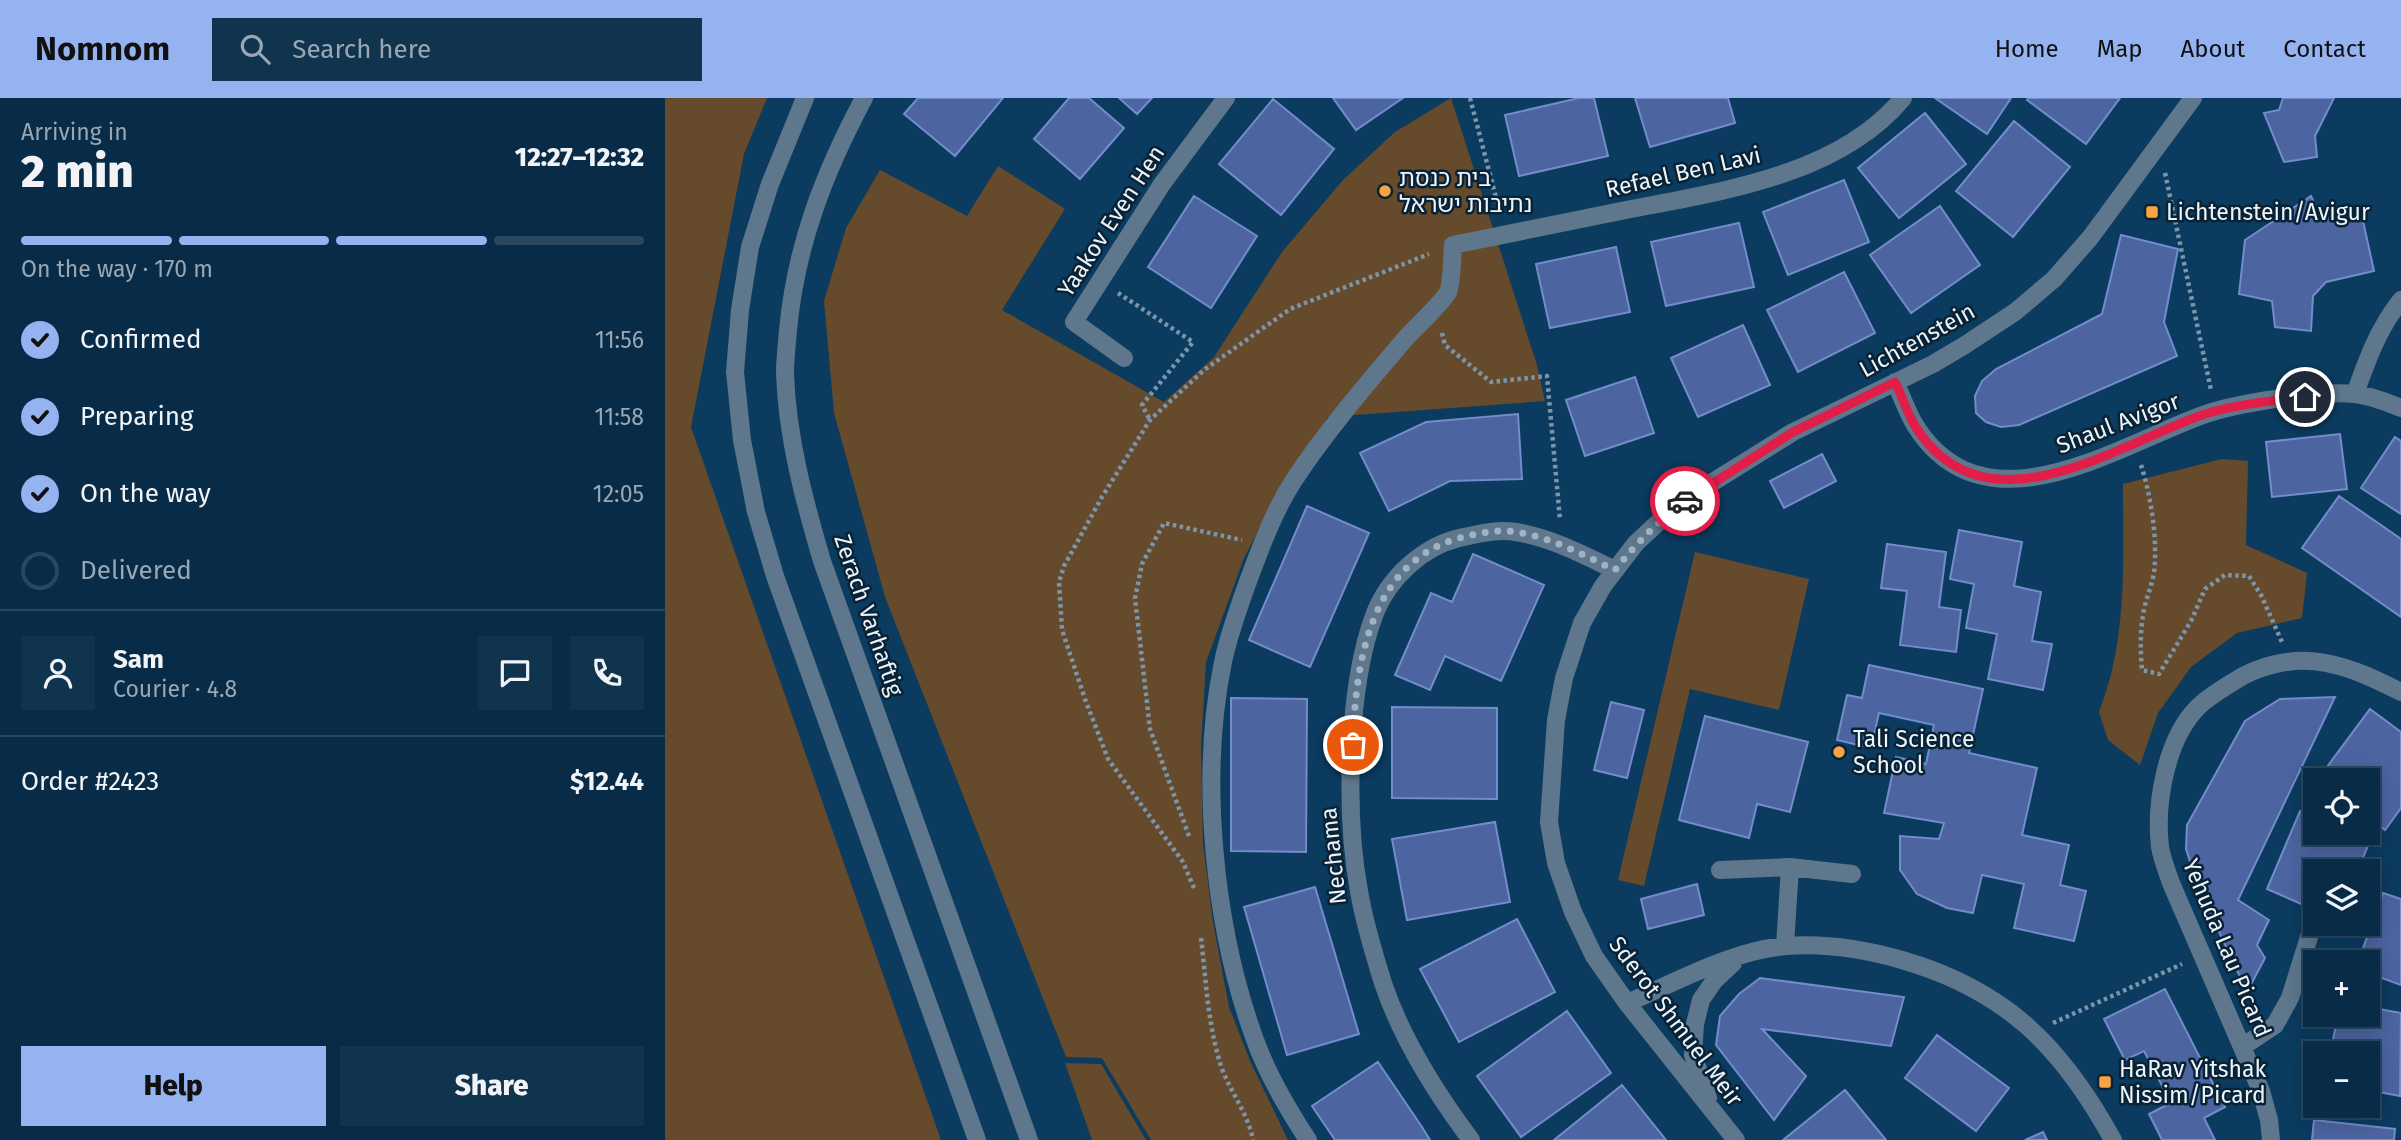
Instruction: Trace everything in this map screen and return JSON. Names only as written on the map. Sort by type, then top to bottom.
[{"type":"street","points":[[805,98],[770,184],[750,247],[740,310],[735,372],[742,440],[756,512],[775,576],[977,1140]]},
{"type":"street","name":"Zerach Varhaftig","points":[[864,98],[843,137],[822,188],[798,259],[785,371],[791,432],[804,500],[822,562],[1029,1140]]},
{"type":"street","name":"Yaakov Even Hen","points":[[1124,358],[1074,321],[1162,184],[1226,98]]},
{"type":"street","name":"Refael Ben Lavi","points":[[1453,245],[1727,190],[1786,173],[1835,151],[1872,127],[1903,98]]},
{"type":"street","name":"Lichtenstein","points":[[1615,570],[1636,543],[1697,492],[1793,432],[1965,345],[2015,312],[2073,259],[2193,98]]},
{"type":"street","points":[[1308,1140],[1274,1083],[1254,1038],[1224,928],[1215,859],[1213,734],[1223,662],[1239,606],[1262,544],[1293,482],[1350,403],[1448,292],[1453,245]]},
{"type":"street","points":[[2355,394],[2374,341],[2401,300]]},
{"type":"street","name":"Shaul Avigor","points":[[1895,382],[1915,425],[1932,446],[1951,463],[1979,476],[2037,478],[2084,465],[2216,411],[2321,395],[2355,394],[2401,408]]},
{"type":"street","name":"Nechama","points":[[1471,1140],[1449,1110],[1404,1034],[1384,985],[1359,892],[1352,837],[1351,784],[1353,725],[1363,649],[1376,611],[1397,577],[1418,557],[1444,542],[1484,532],[1514,532],[1553,541],[1615,570]]},
{"type":"street","name":"Sderot Shmuel Meir","points":[[1615,570],[1582,623],[1565,678],[1556,720],[1549,822],[1556,863],[1573,912],[1594,956],[1627,1003],[1736,1140]]},
{"type":"street","name":"Yehuda Lau Picard","points":[[2271,1140],[2261,1091],[2171,883],[2160,847],[2160,803],[2167,764],[2180,732],[2198,708],[2225,686],[2253,671],[2291,661],[2325,662],[2349,669],[2401,692]]},
{"type":"street","points":[[1785,946],[1790,867]]},
{"type":"street","points":[[1720,870],[1790,867],[1852,874]]},
{"type":"street","points":[[2242,1047],[2275,1025],[2290,998],[2309,937]]},
{"type":"street","points":[[1627,1003],[1741,955],[1785,946],[1830,946],[1870,951],[1917,964],[1960,981],[1998,1002],[2033,1032],[2063,1063],[2086,1093],[2113,1140]]},
{"type":"street","points":[[1712,1109],[1693,1055],[1695,1024],[1701,1000],[1714,981],[1741,955]]},
{"type":"path","points":[[1470,98],[1506,234]]},
{"type":"path","points":[[2159,144],[2216,411]]},
{"type":"path","points":[[1192,865],[1196,893],[1183,862],[1108,759],[1084,699],[1062,630],[1059,582],[1064,566],[1102,497],[1150,421],[1204,370],[1290,309],[1453,245]]},
{"type":"path","points":[[1099,280],[1193,342],[1142,405],[1150,421]]},
{"type":"path","points":[[1437,304],[1445,345],[1492,382],[1547,376],[1563,546]]},
{"type":"path","points":[[2135,444],[2148,485],[2153,525],[2154,573],[2139,644],[2142,670],[2159,674],[2192,621],[2205,589],[2225,575],[2249,576],[2291,661]]},
{"type":"path","points":[[1189,837],[1150,729],[1135,598],[1142,564],[1164,523],[1262,544]]},
{"type":"path","points":[[1201,933],[1210,1014],[1221,1066],[1250,1126],[1253,1140]]},
{"type":"path","points":[[2033,1032],[2202,955]]},
{"type":"shaded area","points":[[665,98],[767,98],[744,154],[691,427],[941,1140],[665,1140]]},
{"type":"shaded area","points":[[1451,98],[1537,365],[1545,401],[1328,417],[1285,478],[1244,558],[1206,662],[1201,745],[1203,844],[1213,922],[1229,1007],[1251,1063],[1288,1140],[1151,1140],[1102,1058],[1066,1057],[885,597],[834,413],[824,301],[846,228],[880,170],[967,216],[998,166],[1065,209],[1002,310],[1164,402],[1214,357],[1282,252],[1343,180],[1395,132]]},
{"type":"shaded area","points":[[2222,459],[2248,461],[2246,545],[2307,573],[2302,618],[2237,633],[2191,667],[2158,713],[2140,765],[2108,740],[2099,712],[2115,656],[2122,600],[2123,484]]},
{"type":"shaded area","points":[[1695,552],[1809,579],[1779,710],[1690,689],[1644,886],[1618,880]]},
{"type":"shaded area","points":[[1065,1063],[1101,1064],[1146,1140],[1092,1140]]},
{"type":"building","points":[[918,98],[1003,98],[955,156],[904,114]]},
{"type":"building","points":[[1069,98],[1089,98],[1124,128],[1080,179],[1034,139]]},
{"type":"building","points":[[1119,98],[1152,98],[1137,114]]},
{"type":"building","points":[[1333,98],[1403,98],[1356,130]]},
{"type":"building","points":[[1579,98],[1594,98],[1608,156],[1519,176],[1505,115]]},
{"type":"building","points":[[1635,98],[1728,98],[1735,123],[1650,147]]},
{"type":"building","points":[[1935,98],[2011,98],[1987,134]]},
{"type":"building","points":[[2120,98],[2086,144],[2027,100]]},
{"type":"building","points":[[2283,98],[2334,98],[2315,136],[2317,157],[2284,162],[2264,113],[2279,110]]},
{"type":"building","points":[[1273,99],[1334,149],[1281,215],[1219,164]]},
{"type":"building","points":[[1925,113],[1966,164],[1899,218],[1858,168]]},
{"type":"building","points":[[2014,121],[2070,167],[2013,237],[1956,191]]},
{"type":"building","points":[[1844,180],[1869,242],[1788,275],[1763,212]]},
{"type":"building","points":[[1194,196],[1257,236],[1211,308],[1148,267]]},
{"type":"building","points":[[2311,196],[2319,214],[2360,207],[2374,271],[2326,282],[2313,296],[2311,331],[2275,327],[2272,301],[2239,294],[2245,240]]},
{"type":"building","points":[[1940,206],[1980,265],[1911,313],[1870,255]]},
{"type":"building","points":[[1739,223],[1754,287],[1666,306],[1651,242]]},
{"type":"building","points":[[2121,235],[2178,249],[2164,322],[2177,356],[2019,425],[2001,427],[1986,422],[1976,413],[1975,396],[1982,381],[1996,369],[2102,314]]},
{"type":"building","points":[[1616,247],[1630,312],[1550,328],[1536,264]]},
{"type":"building","points":[[1844,272],[1875,333],[1798,372],[1767,310]]},
{"type":"building","points":[[1743,325],[1770,385],[1698,417],[1671,358]]},
{"type":"building","points":[[1635,377],[1654,433],[1585,456],[1566,400]]},
{"type":"building","points":[[1518,414],[1522,479],[1450,481],[1389,511],[1360,453],[1426,422]]},
{"type":"building","points":[[2340,434],[2347,489],[2272,497],[2266,442]]},
{"type":"building","points":[[2395,437],[2401,441],[2401,514],[2361,488]]},
{"type":"building","points":[[1822,454],[1836,481],[1784,508],[1770,481]]},
{"type":"building","points":[[2339,496],[2401,539],[2401,617],[2302,548]]},
{"type":"building","points":[[1307,506],[1369,533],[1310,667],[1249,640]]},
{"type":"building","points":[[1959,530],[2022,542],[2014,586],[2041,592],[2032,641],[2052,644],[2043,690],[1988,679],[1997,634],[1966,628],[1974,584],[1950,579]]},
{"type":"building","points":[[1887,544],[1946,552],[1939,607],[1961,610],[1956,652],[1900,645],[1907,591],[1881,588]]},
{"type":"building","points":[[1473,554],[1544,585],[1501,681],[1445,656],[1430,690],[1395,675],[1431,593],[1452,602]]},
{"type":"building","points":[[1869,665],[1983,689],[1969,753],[2037,768],[2022,835],[2069,845],[2060,885],[2086,891],[2074,941],[2014,928],[2024,884],[1982,875],[1973,913],[1947,908],[1917,894],[1900,870],[1900,836],[1939,839],[1944,823],[1884,813],[1896,757],[1926,764],[1934,725],[1879,713],[1871,748],[1837,740],[1847,695],[1862,698]]},
{"type":"building","points":[[2335,697],[2238,900],[2269,920],[2257,945],[2265,958],[2247,992],[2199,889],[2186,849],[2187,825],[2245,721],[2280,699]]},
{"type":"building","points":[[1231,698],[1307,699],[1306,852],[1231,851]]},
{"type":"building","points":[[1611,702],[1644,710],[1627,778],[1594,770]]},
{"type":"building","points":[[1392,707],[1497,708],[1497,799],[1392,798]]},
{"type":"building","points":[[2370,709],[2401,732],[2401,808],[2385,830],[2380,826],[2380,768],[2326,768]]},
{"type":"building","points":[[1705,716],[1808,742],[1790,812],[1757,804],[1749,838],[1679,820]]},
{"type":"building","points":[[2300,811],[2303,812],[2303,845],[2368,845],[2362,859],[2303,859],[2303,905],[2267,889]]},
{"type":"building","points":[[1495,822],[1510,902],[1407,920],[1392,839]]},
{"type":"building","points":[[1697,884],[1704,915],[1648,929],[1641,899]]},
{"type":"building","points":[[1315,887],[1359,1034],[1287,1055],[1244,907]]},
{"type":"building","points":[[2383,893],[2401,899],[2401,985],[2380,977],[2380,950],[2362,950],[2367,936],[2380,936],[2380,901]]},
{"type":"building","points":[[1517,919],[1555,992],[1459,1042],[1420,969]]},
{"type":"building","points":[[1760,978],[1904,997],[1891,1046],[1762,1029],[1806,1076],[1774,1120],[1716,1045],[1720,1016],[1739,994]]},
{"type":"building","points":[[2165,989],[2225,1107],[2204,1118],[2215,1140],[2162,1140],[2149,1114],[2171,1103],[2144,1051],[2125,1060],[2104,1019]]},
{"type":"building","points":[[2380,1009],[2401,1013],[2400,1096],[2380,1092],[2380,1041],[2333,1041],[2336,1027],[2380,1027]]},
{"type":"building","points":[[1567,1011],[1611,1073],[1521,1137],[1477,1076]]},
{"type":"building","points":[[1937,1035],[2009,1088],[1976,1131],[1905,1078]]},
{"type":"building","points":[[1378,1062],[1430,1140],[1335,1140],[1312,1106]]},
{"type":"building","points":[[1622,1085],[1666,1140],[1554,1140]]},
{"type":"building","points":[[1845,1090],[1886,1140],[1783,1140]]},
{"type":"building","points":[[2314,1120],[2395,1129],[2394,1140],[2312,1140]]},
{"type":"building","points":[[2043,1132],[2047,1140],[2025,1140]]},
{"type":"way so far","points":[[1353,745],[1363,649],[1376,611],[1397,577],[1418,557],[1444,542],[1484,532],[1514,532],[1553,541],[1615,570],[1636,543],[1685,501]]},
{"type":"place","name":"בית כנסת נתיבות ישראל","points":[[1385,191]]},
{"type":"place","name":"Lichtenstein/Avigur","points":[[2152,212]]},
{"type":"place","name":"Tali Science School","points":[[1839,752]]},
{"type":"place","name":"HaRav Yitshak Nissim/Picard","points":[[2105,1082]]},
{"type":"route","points":[[1685,501],[1793,432],[1895,382],[1915,425],[1932,446],[1951,463],[1979,476],[2002,479],[2037,478],[2084,465],[2216,411],[2305,397]]}]
